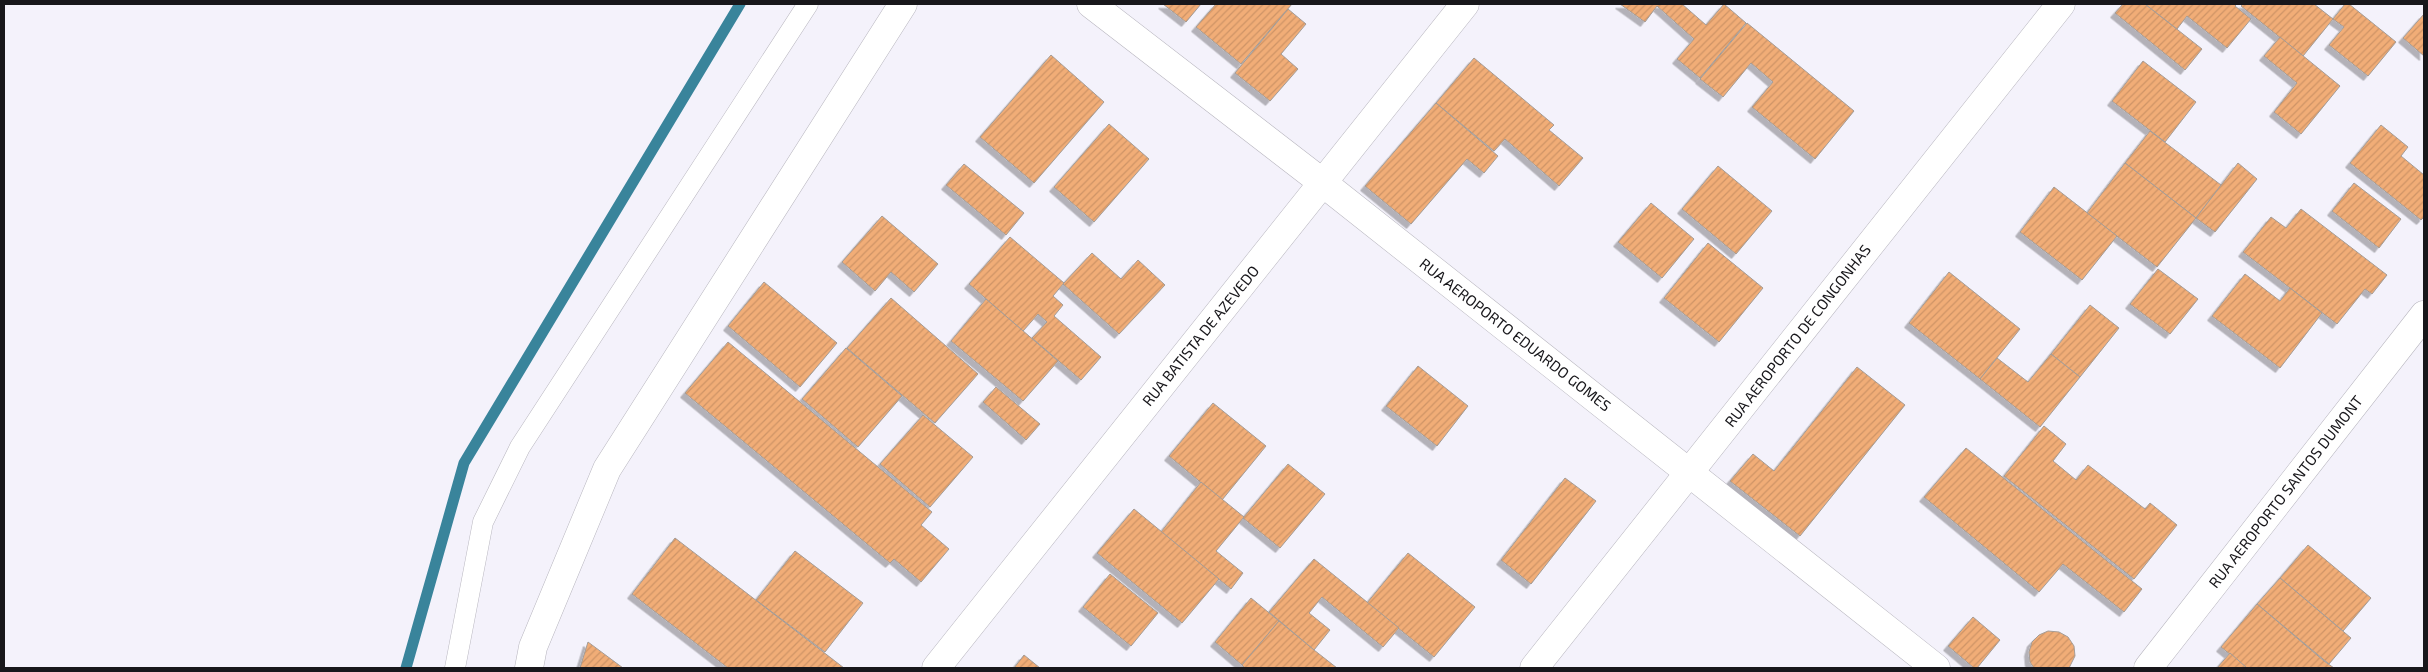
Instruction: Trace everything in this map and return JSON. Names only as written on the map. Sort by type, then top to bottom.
[{"type":"street","points":[[529,668],[532,647],[607,469],[903,4]]},
{"type":"street","name":"RUA AEROPORTO EDUARDO GOMES","points":[[1091,4],[1323,183],[1936,668]]},
{"type":"street","name":"RUA BATISTA DE AZEVEDO","points":[[936,668],[1465,4]]},
{"type":"street","name":"RUA AEROPORTO DE CONGONHAS","points":[[1534,668],[1690,474],[2061,4]]},
{"type":"street","name":"RUA AEROPORTO SANTOS DUMONT","points":[[2148,668],[2424,315]]},
{"type":"lane","points":[[454,668],[483,522],[520,448],[808,4]]},
{"type":"building","points":[[1163,4],[1201,4],[1186,22]]},
{"type":"building","points":[[1216,4],[1292,4],[1241,64],[1196,27]]},
{"type":"building","points":[[1620,4],[1682,4],[1706,25],[1724,4],[1746,23],[1700,78],[1677,59],[1694,39],[1657,6],[1645,22]]},
{"type":"building","points":[[2123,4],[2145,4],[2202,49],[2185,70],[2115,13]]},
{"type":"building","points":[[2145,4],[2237,4],[2235,6],[2251,19],[2227,48],[2187,16],[2177,29]]},
{"type":"building","points":[[2243,4],[2314,4],[2333,19],[2303,56],[2241,6]]},
{"type":"building","points":[[2345,4],[2349,4],[2396,42],[2368,76],[2329,45],[2344,27],[2333,19]]},
{"type":"building","points":[[1288,9],[1306,24],[1281,54],[1298,69],[1270,101],[1235,73]]},
{"type":"building","points":[[2424,14],[2424,56],[2403,38]]},
{"type":"building","points":[[1747,23],[1854,111],[1815,159],[1752,107],[1773,82],[1751,63],[1723,97],[1700,79]]},
{"type":"building","points":[[2280,37],[2340,86],[2301,134],[2274,112],[2297,83],[2264,56]]},
{"type":"building","points":[[1051,55],[1104,102],[1034,183],[980,137]]},
{"type":"building","points":[[1474,58],[1554,125],[1549,130],[1583,158],[1559,186],[1505,139],[1494,151],[1436,103]]},
{"type":"building","points":[[2143,61],[2196,102],[2165,142],[2112,101]]},
{"type":"building","points":[[1436,103],[1498,156],[1484,173],[1467,159],[1411,224],[1365,186]]},
{"type":"building","points":[[1109,124],[1149,159],[1094,222],[1054,187]]},
{"type":"building","points":[[2381,125],[2408,147],[2401,156],[2424,175],[2424,217],[2421,220],[2350,163]]},
{"type":"building","points":[[2150,131],[2221,185],[2196,218],[2125,163]]},
{"type":"building","points":[[2125,163],[2196,218],[2157,267],[2087,213]]},
{"type":"building","points":[[2238,163],[2257,179],[2215,232],[2196,218]]},
{"type":"building","points":[[964,164],[1024,213],[1006,235],[946,185]]},
{"type":"building","points":[[1718,166],[1772,211],[1736,254],[1682,209]]},
{"type":"building","points":[[2354,183],[2401,219],[2379,248],[2332,211]]},
{"type":"building","points":[[2054,187],[2117,236],[2082,280],[2020,232]]},
{"type":"building","points":[[1651,203],[1694,239],[1662,278],[1618,242]]},
{"type":"building","points":[[2301,209],[2387,275],[2372,294],[2365,289],[2337,324],[2243,252],[2271,217],[2286,228]]},
{"type":"building","points":[[882,216],[938,264],[914,292],[891,272],[875,291],[842,262]]},
{"type":"building","points":[[1010,237],[1064,283],[1053,296],[1063,305],[1054,316],[1101,357],[1081,380],[1032,338],[1047,322],[1038,314],[1023,331],[969,284]]},
{"type":"building","points":[[1708,243],[1763,288],[1719,342],[1664,298]]},
{"type":"building","points":[[1092,253],[1121,279],[1138,260],[1165,285],[1119,334],[1063,284]]},
{"type":"building","points":[[2158,269],[2198,299],[2170,334],[2130,304]]},
{"type":"building","points":[[1949,272],[2020,329],[1980,379],[1909,323]]},
{"type":"building","points":[[2245,274],[2280,301],[2290,288],[2322,313],[2280,368],[2212,316]]},
{"type":"building","points":[[764,282],[837,343],[800,387],[728,326]]},
{"type":"building","points":[[891,298],[978,374],[935,423],[847,348]]},
{"type":"building","points":[[986,299],[1058,361],[1023,401],[951,341]]},
{"type":"building","points":[[2090,305],[2119,328],[2080,377],[2051,354]]},
{"type":"building","points":[[728,342],[932,512],[921,525],[949,549],[921,582],[894,559],[890,563],[685,393]]},
{"type":"building","points":[[846,348],[902,396],[858,447],[802,399]]},
{"type":"building","points":[[2051,354],[2080,377],[2040,427],[1980,379],[1997,358],[2028,382]]},
{"type":"building","points":[[1418,366],[1468,406],[1437,446],[1386,406]]},
{"type":"building","points":[[1857,367],[1905,405],[1800,536],[1730,481],[1753,454],[1774,471]]},
{"type":"building","points":[[996,387],[1040,424],[1026,440],[983,402]]},
{"type":"building","points":[[1213,403],[1266,446],[1222,500],[1169,456]]},
{"type":"building","points":[[923,415],[973,457],[930,507],[880,464]]},
{"type":"building","points":[[2044,426],[2066,444],[2053,461],[2076,480],[2088,465],[2145,509],[2150,503],[2177,525],[2134,579],[2004,476]]},
{"type":"building","points":[[1966,448],[2142,589],[2124,612],[2063,564],[2039,592],[1924,497]]},
{"type":"building","points":[[1288,464],[1325,494],[1280,548],[1243,518]]},
{"type":"building","points":[[1565,478],[1596,501],[1531,584],[1501,560]]},
{"type":"building","points":[[1201,482],[1244,517],[1216,551],[1243,573],[1231,589],[1161,532]]},
{"type":"building","points":[[1134,509],[1219,579],[1182,623],[1097,553]]},
{"type":"building","points":[[675,538],[844,668],[728,668],[632,594]]},
{"type":"building","points":[[2308,545],[2371,598],[2343,631],[2280,578]]},
{"type":"building","points":[[795,551],[863,603],[825,652],[756,600]]},
{"type":"building","points":[[1408,553],[1475,607],[1434,657],[1367,603]]},
{"type":"building","points":[[1314,559],[1399,628],[1383,647],[1322,597],[1309,613],[1330,630],[1314,650],[1269,612]]},
{"type":"building","points":[[1110,574],[1158,613],[1131,646],[1083,607]]},
{"type":"building","points":[[2280,578],[2351,638],[2329,664],[2257,604]]},
{"type":"building","points":[[1251,598],[1279,621],[1242,665],[1215,642]]},
{"type":"building","points":[[2257,604],[2334,668],[2247,668],[2221,647]]},
{"type":"building","points":[[1973,617],[2000,640],[1977,668],[1974,668],[1948,646]]},
{"type":"building","points":[[1279,621],[1337,668],[1245,668],[1242,665]]},
{"type":"building","points":[[2048,631],[2059,632],[2068,637],[2074,646],[2075,656],[2069,668],[2034,668],[2030,662],[2029,652],[2032,642],[2039,635]]},
{"type":"building","points":[[588,642],[623,668],[580,668]]},
{"type":"building","points":[[2230,653],[2247,668],[2217,668]]},
{"type":"building","points":[[1024,655],[1040,668],[1014,668]]},
{"type":"waterway","points":[[406,668],[464,463],[740,4]]}]
